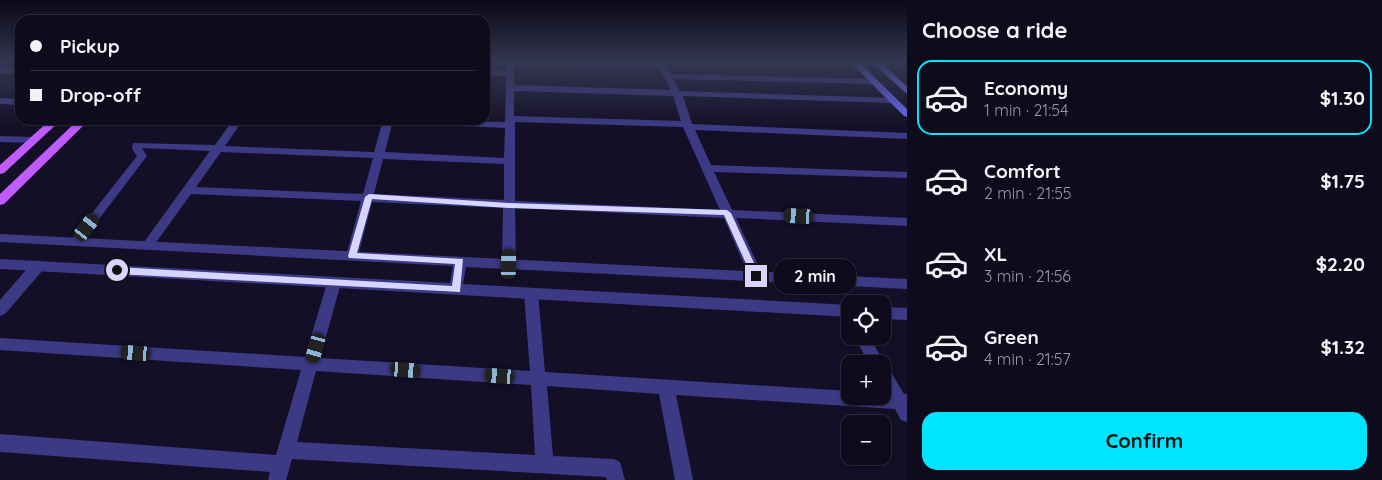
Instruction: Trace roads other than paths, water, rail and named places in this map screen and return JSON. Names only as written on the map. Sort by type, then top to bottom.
[{"type":"main road","points":[[876,84],[907,114]]},
{"type":"main road","points":[[0,171],[51,125]]},
{"type":"main road","points":[[0,201],[80,125]]},
{"type":"street","points":[[509,264],[510,84]]},
{"type":"street","points":[[672,84],[688,125],[756,276]]},
{"type":"street","points":[[510,88],[892,100]]},
{"type":"street","points":[[0,101],[15,102]]},
{"type":"street","points":[[490,122],[688,125],[907,136]]},
{"type":"street","points":[[148,245],[234,125]]},
{"type":"street","points":[[352,256],[387,125]]},
{"type":"street","points":[[0,139],[34,140]]},
{"type":"street","points":[[76,241],[142,156],[137,149],[137,145],[510,161]]},
{"type":"street","points":[[708,168],[907,175]]},
{"type":"street","points":[[189,190],[907,222]]},
{"type":"street","points":[[0,238],[907,284]]},
{"type":"street","points":[[456,289],[460,261]]},
{"type":"street","points":[[0,264],[531,293],[841,312]]},
{"type":"street","points":[[0,310],[38,266]]},
{"type":"street","points":[[282,465],[334,283]]},
{"type":"street","points":[[531,293],[545,464]]},
{"type":"street","points":[[891,313],[907,314]]},
{"type":"street","points":[[0,344],[666,387],[905,406]]},
{"type":"street","points":[[891,385],[905,406]]},
{"type":"street","points":[[666,387],[684,480]]},
{"type":"street","points":[[0,443],[282,465],[545,464],[614,468],[616,480]]}]
